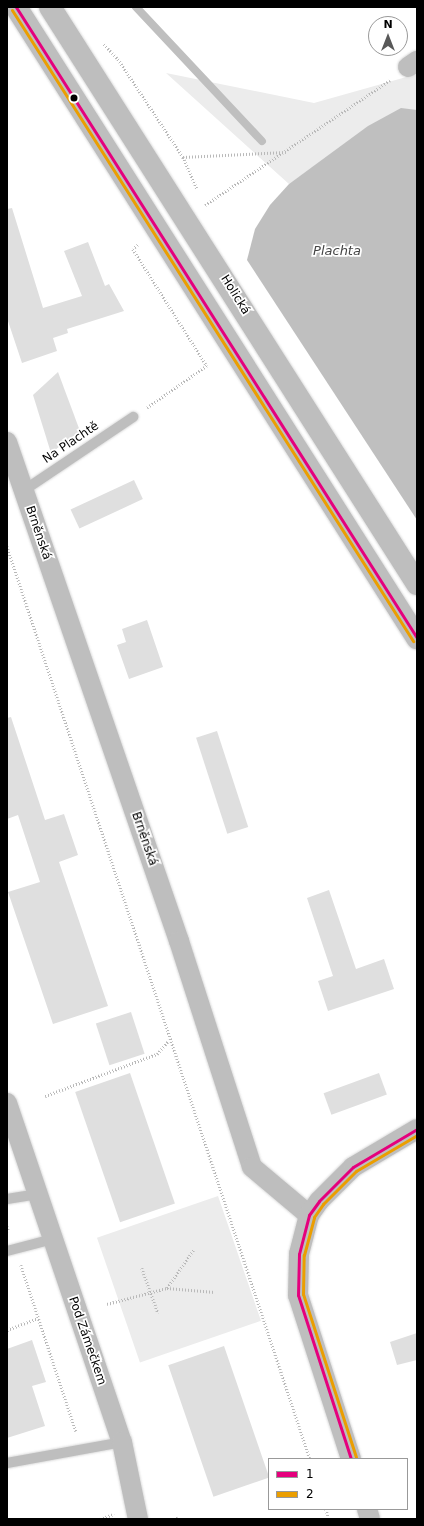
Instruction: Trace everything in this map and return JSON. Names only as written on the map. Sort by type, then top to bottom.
[{"type":"main road","points":[[16,7],[417,638]]},
{"type":"main road","name":"Holická","points":[[50,7],[417,584]]},
{"type":"street","name":"Brněnská","points":[[7,442],[16,480],[179,941],[252,1167],[309,1215]]},
{"type":"street","name":"Pod Zámečkem","points":[[7,1103],[122,1442],[138,1519]]},
{"type":"street","points":[[351,1458],[298,1295],[298,1254],[309,1215],[319,1200],[353,1168],[417,1129]]},
{"type":"lane","name":"Na Plachtě","points":[[16,480],[133,417]]},
{"type":"lane","points":[[7,1199],[37,1194]]},
{"type":"lane","points":[[11,1249],[53,1239]]},
{"type":"lane","points":[[7,1463],[122,1442]]},
{"type":"path","points":[[100,39],[118,59],[182,158],[198,192]]},
{"type":"path","points":[[201,198],[204,205],[286,152],[413,64]]},
{"type":"path","points":[[182,158],[286,152]]},
{"type":"path","points":[[133,417],[207,366],[133,249],[138,245]]},
{"type":"path","points":[[7,546],[169,1040],[310,1458]]},
{"type":"path","points":[[45,1096],[156,1054],[169,1040]]},
{"type":"path","points":[[7,1226],[11,1249],[38,1318],[77,1434]]},
{"type":"path","points":[[167,1288],[194,1249]]},
{"type":"path","points":[[142,1268],[158,1313]]},
{"type":"path","points":[[107,1304],[167,1288],[215,1292]]},
{"type":"path","points":[[7,1330],[38,1318]]},
{"type":"shaded area","points":[[166,73],[314,103],[417,74],[417,517],[323,160],[289,184]]},
{"type":"shaded area","points":[[218,1196],[261,1321],[140,1362],[97,1238]]},
{"type":"water","name":"Plachta","points":[[401,108],[417,110],[417,520],[247,260],[255,229],[270,205],[289,184],[368,126]]},
{"type":"building","points":[[12,208],[43,308],[82,296],[64,251],[88,242],[105,286],[109,284],[124,311],[67,329],[68,333],[53,338],[57,351],[22,363],[7,318],[7,209]]},
{"type":"building","points":[[58,372],[80,431],[51,453],[33,395]]},
{"type":"building","points":[[134,480],[143,499],[79,529],[71,510]]},
{"type":"building","points":[[147,620],[163,667],[129,679],[117,645],[126,642],[122,629]]},
{"type":"building","points":[[11,717],[45,820],[64,814],[78,855],[59,862],[108,1006],[53,1024],[8,892],[40,882],[18,815],[7,819],[7,718]]},
{"type":"building","points":[[217,731],[248,827],[227,834],[196,738]]},
{"type":"building","points":[[329,890],[356,969],[384,959],[394,989],[328,1011],[318,981],[333,976],[307,898]]},
{"type":"building","points":[[131,1012],[145,1054],[109,1065],[96,1023]]},
{"type":"building","points":[[130,1073],[175,1203],[120,1222],[75,1092]]},
{"type":"building","points":[[379,1073],[387,1095],[331,1115],[324,1093]]},
{"type":"building","points":[[417,1333],[417,1360],[397,1365],[390,1342]]},
{"type":"building","points":[[32,1340],[46,1382],[32,1386],[45,1426],[7,1438],[7,1349]]},
{"type":"building","points":[[224,1346],[268,1474],[268,1478],[213,1497],[168,1365]]},
{"type":"waterway","points":[[136,7],[262,141]]},
{"type":"transit line","name":"1","points":[[16,7],[417,638]]},
{"type":"transit line","name":"2","points":[[12,10],[413,641]]},
{"type":"transit line","name":"1","points":[[351,1458],[298,1295],[299,1254],[309,1215],[319,1201],[353,1167],[417,1129]]},
{"type":"transit line","name":"2","points":[[356,1457],[303,1294],[304,1255],[314,1217],[323,1204],[356,1171],[417,1135]]}]
